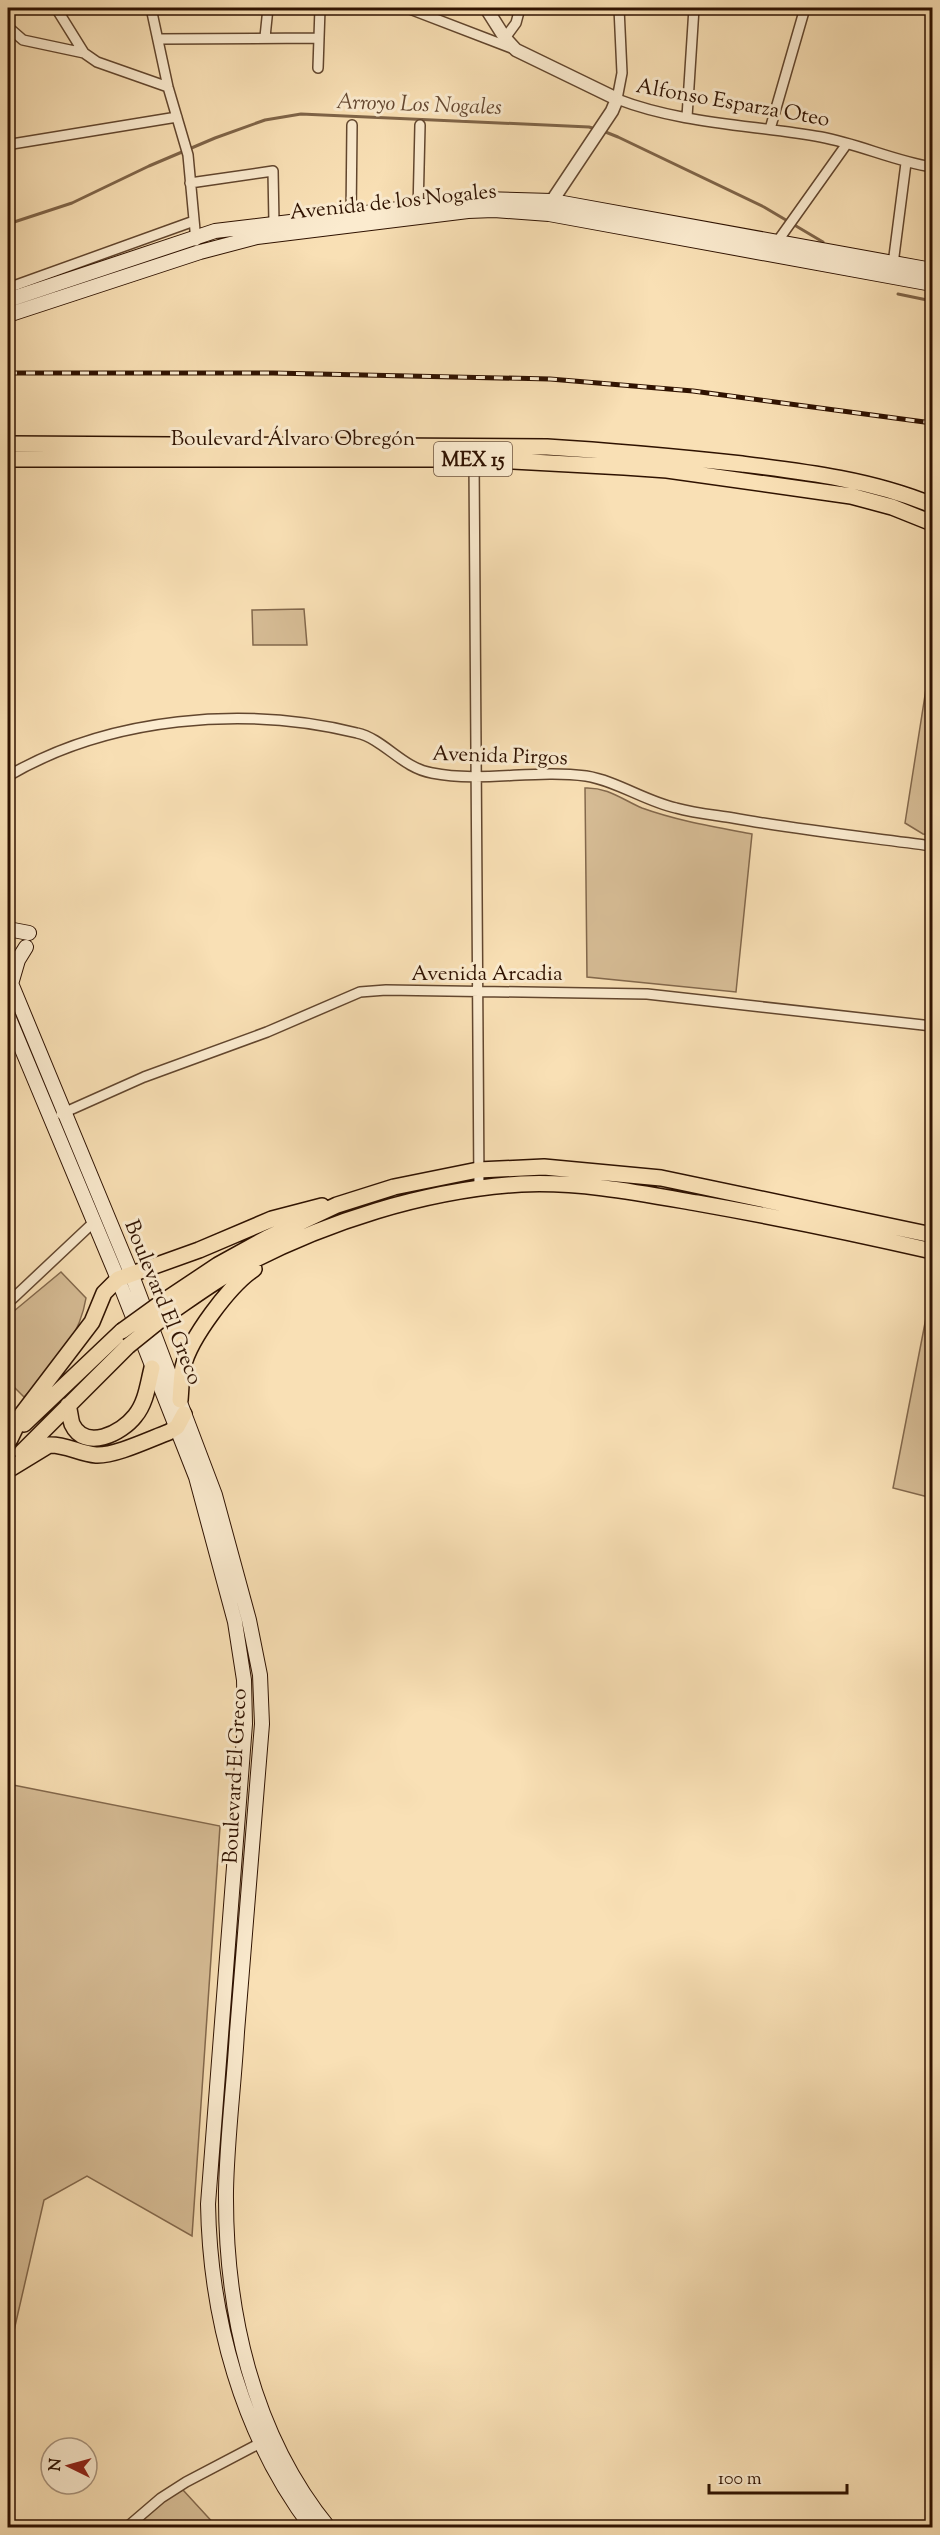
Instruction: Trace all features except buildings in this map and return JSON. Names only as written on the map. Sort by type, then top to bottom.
[{"type":"main road","name":"Avenida de los Nogales","points":[[551,208],[933,284]]},
{"type":"main road","name":"Avenida de los Nogales","points":[[8,300],[257,237],[418,211],[551,208],[777,242],[933,270]]},
{"type":"main road","name":"Avenida de los Nogales","points":[[8,315],[195,237],[239,227],[274,223],[351,220]]},
{"type":"main road","name":"Boulevard Álvaro Obregón","points":[[8,437],[71,436],[102,445],[547,447],[636,452],[847,479],[886,488],[933,505]]},
{"type":"main road","name":"Boulevard Álvaro Obregón","points":[[8,459],[474,459],[667,470],[851,496],[892,507],[933,522]]},
{"type":"main road","points":[[8,929],[29,933]]},
{"type":"main road","points":[[9,980],[26,947]]},
{"type":"main road","name":"Boulevard El Greco","points":[[9,980],[64,1113],[125,1276],[225,1529],[249,1620],[260,1675],[262,1724],[226,2190],[228,2269],[236,2323],[267,2440],[328,2528]]},
{"type":"main road","name":"Boulevard El Greco","points":[[8,1016],[94,1222],[125,1276],[152,1368],[181,1414],[235,1622],[244,1680],[245,1724],[208,2204],[209,2240],[213,2283],[231,2362],[293,2501],[312,2528]]},
{"type":"main road","points":[[9,1440],[125,1339],[218,1265],[267,1238],[337,1205],[394,1187],[478,1170],[544,1167],[661,1178],[933,1236]]},
{"type":"main road","points":[[161,1311],[239,1268],[332,1226],[423,1199],[479,1188],[523,1184],[579,1185],[660,1196],[812,1224],[933,1251]]},
{"type":"main road","points":[[9,1440],[22,1414],[92,1322],[104,1293],[125,1276],[199,1250],[272,1219],[300,1210],[337,1205]]},
{"type":"main road","points":[[8,1468],[49,1445],[57,1444],[100,1455],[181,1414],[183,1367],[191,1348],[232,1287],[296,1242]]},
{"type":"main road","points":[[8,1468],[68,1405],[125,1339]]},
{"type":"main road","points":[[68,1405],[72,1424],[82,1435],[99,1438],[110,1436],[136,1416],[145,1398],[152,1368]]},
{"type":"main road","points":[[229,1942],[244,1944]]},
{"type":"street","points":[[56,8],[84,53]]},
{"type":"street","points":[[152,8],[168,87],[188,155],[195,237],[200,252]]},
{"type":"street","points":[[265,37],[268,8]]},
{"type":"street","points":[[318,68],[320,8]]},
{"type":"street","points":[[407,8],[516,50]]},
{"type":"street","points":[[486,8],[505,38],[516,50]]},
{"type":"street","points":[[505,38],[516,23],[520,8]]},
{"type":"street","points":[[551,208],[614,105],[622,73],[618,8]]},
{"type":"street","points":[[687,117],[694,8]]},
{"type":"street","points":[[770,129],[805,8]]},
{"type":"street","points":[[8,27],[23,40],[84,53],[106,65],[168,87]]},
{"type":"street","points":[[158,39],[318,38]]},
{"type":"street","name":"Alfonso Esparza Oteo","points":[[516,50],[614,105],[824,138],[906,163],[933,167]]},
{"type":"street","points":[[12,144],[177,117]]},
{"type":"street","points":[[351,220],[352,125]]},
{"type":"street","points":[[418,211],[420,125]]},
{"type":"street","points":[[777,242],[846,145]]},
{"type":"street","points":[[893,264],[906,163]]},
{"type":"street","points":[[190,183],[273,171],[274,223]]},
{"type":"street","points":[[8,288],[194,221]]},
{"type":"street","points":[[474,459],[479,1188]]},
{"type":"street","name":"Avenida Pirgos","points":[[8,776],[45,757],[87,740],[173,724],[242,718],[306,722],[358,733],[420,771],[435,774],[584,776],[616,785],[646,799],[704,814],[933,846]]},
{"type":"street","name":"Avenida Arcadia","points":[[50,1119],[144,1077],[267,1032],[360,992],[386,990],[647,994],[933,1026]]},
{"type":"street","points":[[8,1303],[94,1222]]},
{"type":"street","points":[[126,2528],[161,2498],[186,2482],[267,2440]]},
{"type":"shaded area","points":[[304,609],[307,645],[253,645],[252,610]]},
{"type":"shaded area","points":[[926,689],[932,689],[932,835],[923,834],[905,823]]},
{"type":"shaded area","points":[[585,788],[608,792],[642,808],[669,817],[752,834],[736,992],[587,977]]},
{"type":"shaded area","points":[[61,1272],[86,1298],[83,1312],[63,1352],[45,1376],[24,1397],[8,1381],[8,1327],[14,1318],[14,1311]]},
{"type":"shaded area","points":[[932,1287],[932,1498],[893,1488]]},
{"type":"shaded area","points":[[8,1784],[220,1826],[192,2236],[87,2176],[44,2200],[10,2348],[8,2346]]},
{"type":"shaded area","points":[[183,2490],[217,2527],[133,2528],[162,2499]]},
{"type":"waterway","name":"Arroyo Los Nogales","points":[[8,224],[72,203],[149,166],[215,138],[265,120],[301,114],[596,129]]},
{"type":"waterway","name":"Arroyo Los Nogales","points":[[603,131],[764,207],[823,242]]},
{"type":"waterway","name":"Arroyo Los Nogales","points":[[898,294],[932,301]]},
{"type":"railway","points":[[8,373],[273,373],[550,379],[693,391],[932,423]]}]
